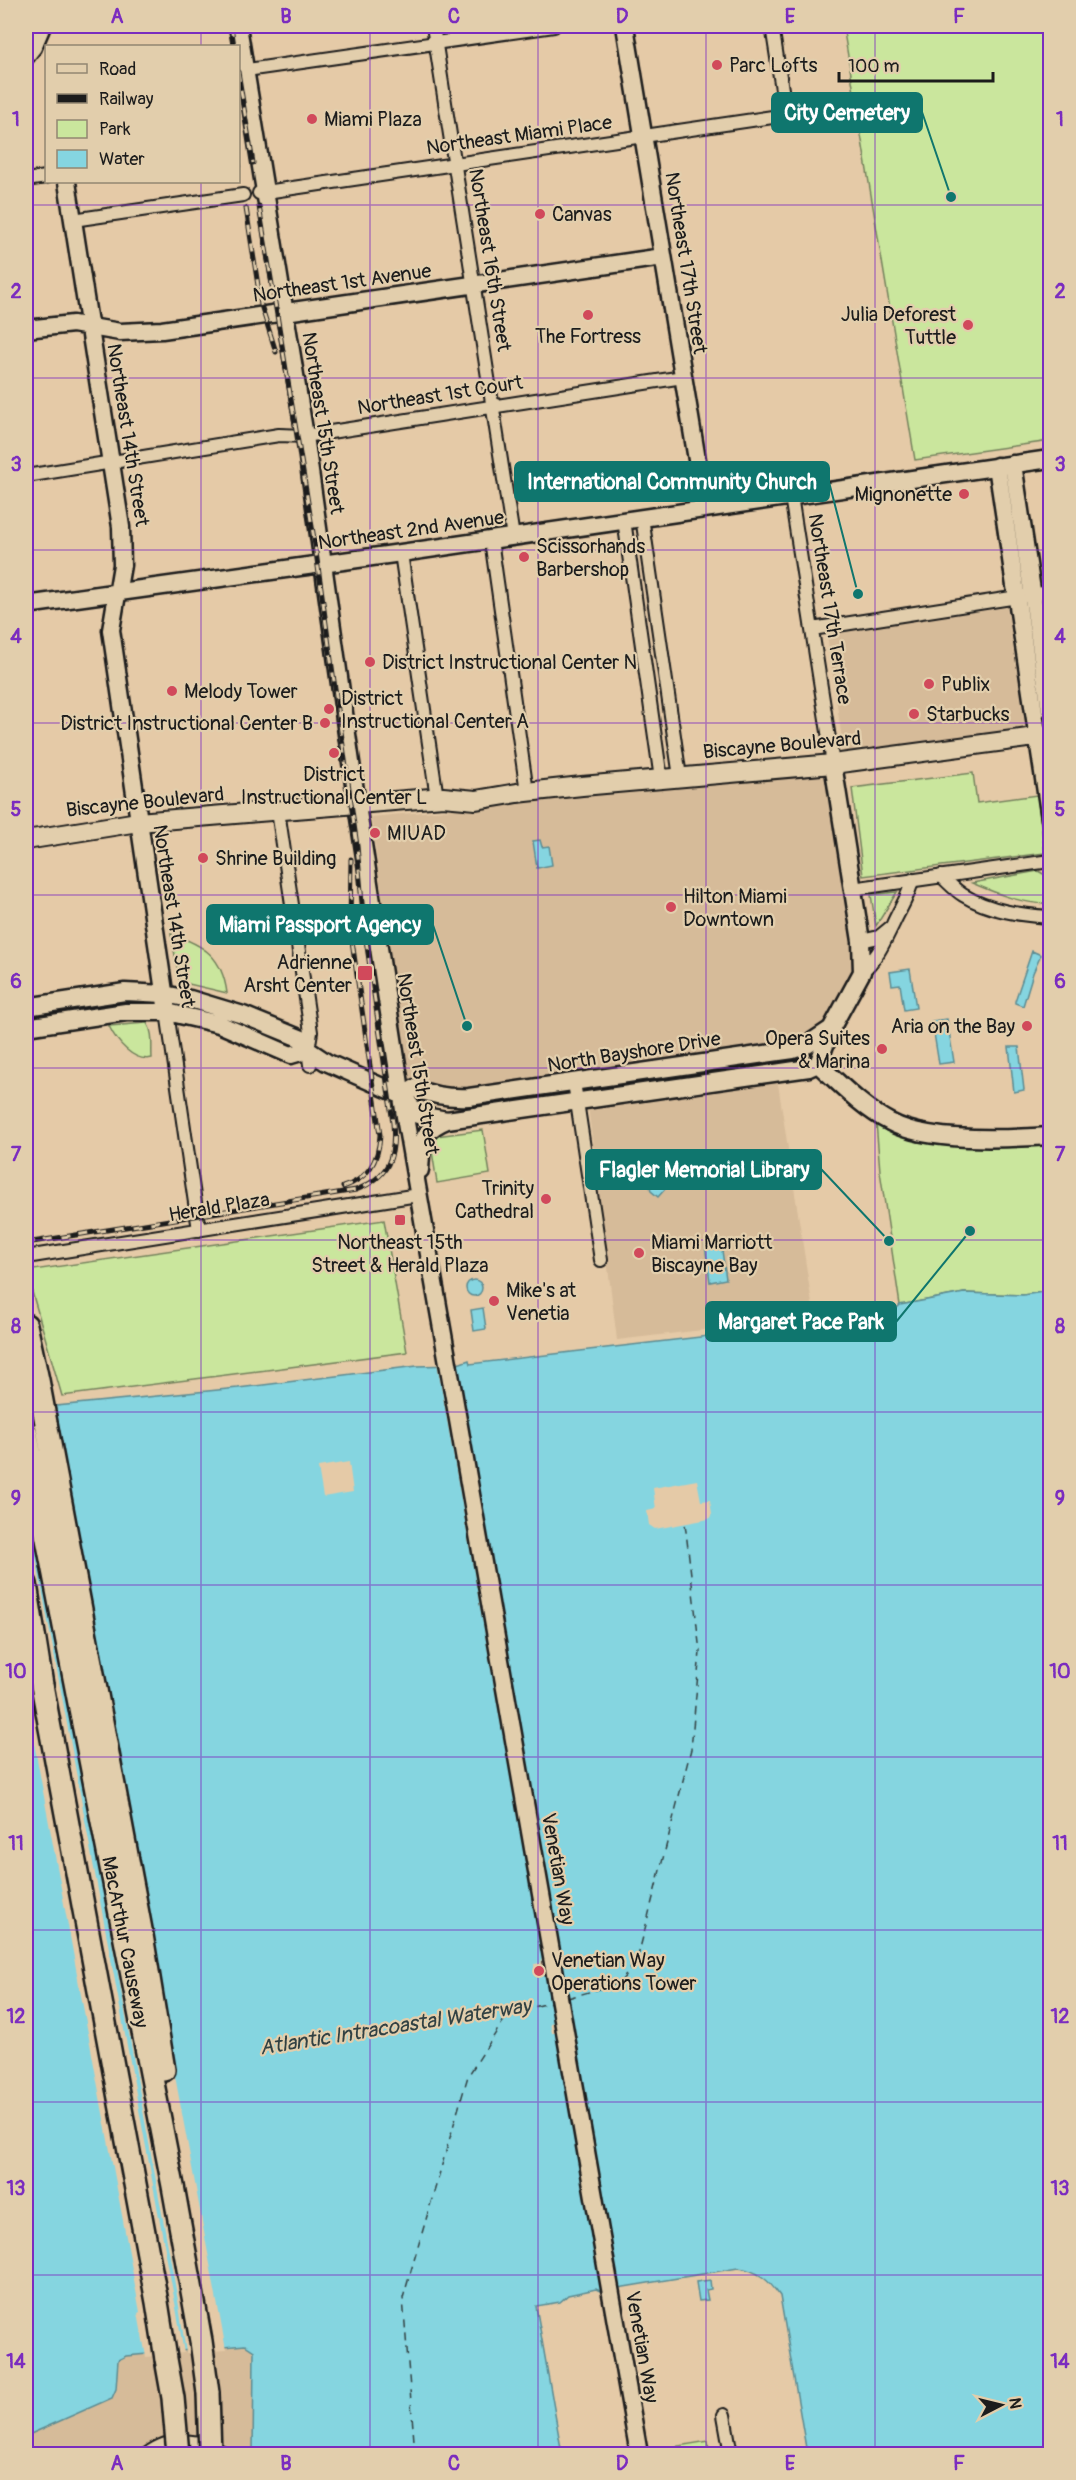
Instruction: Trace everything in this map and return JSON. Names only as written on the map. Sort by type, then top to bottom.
[{"type":"highway","points":[[26,1325],[150,1983],[178,2155],[172,2186]]},
{"type":"highway","name":"MacArthur Causeway","points":[[26,1431],[203,2351],[208,2393],[210,2454]]},
{"type":"highway","name":"MacArthur Causeway","points":[[26,1584],[44,1697],[155,2290],[166,2359],[167,2454]]},
{"type":"highway","points":[[166,2359],[173,2398],[177,2454]]},
{"type":"main road","name":"Biscayne Boulevard","points":[[26,840],[138,822],[443,798],[476,800],[522,792],[833,764],[1044,736]]},
{"type":"street","points":[[42,26],[45,45]]},
{"type":"street","points":[[26,56],[33,47],[42,26]]},
{"type":"street","name":"Northeast 15th Street","points":[[238,26],[240,45]]},
{"type":"street","name":"Northeast 16th Street","points":[[433,26],[513,537]]},
{"type":"street","points":[[242,71],[554,26]]},
{"type":"street","name":"Northeast 17th Street","points":[[626,26],[705,508]]},
{"type":"street","name":"Northeast Miami Place","points":[[261,193],[786,116],[772,26]]},
{"type":"street","name":"Northeast 15th Street","points":[[240,48],[261,193],[305,436],[357,805],[418,1195],[447,1361]]},
{"type":"street","points":[[26,180],[45,177]]},
{"type":"street","name":"Northeast 14th Street","points":[[67,183],[123,548],[119,592],[111,630],[199,1230]]},
{"type":"street","points":[[73,220],[243,195]]},
{"type":"street","name":"Northeast 1st Avenue","points":[[26,329],[59,324],[136,332],[663,257]]},
{"type":"street","name":"Northeast 1st Court","points":[[26,476],[279,435],[305,436],[683,377]]},
{"type":"street","name":"Northeast 2nd Avenue","points":[[26,605],[1050,459]]},
{"type":"street","points":[[1005,465],[1044,736],[1050,819]]},
{"type":"street","name":"Northeast 17th Terrace","points":[[791,496],[861,941],[862,972]]},
{"type":"street","points":[[642,517],[680,777]]},
{"type":"street","points":[[624,520],[661,779]]},
{"type":"street","points":[[491,540],[522,792]]},
{"type":"street","points":[[401,553],[443,798]]},
{"type":"street","points":[[812,629],[1050,592]]},
{"type":"street","points":[[1025,596],[1050,710]]},
{"type":"street","points":[[278,811],[311,1032],[309,1058]]},
{"type":"street","points":[[852,889],[1050,861]]},
{"type":"street","points":[[941,876],[962,895],[984,904],[1029,916],[1050,917]]},
{"type":"street","points":[[912,880],[910,895],[875,960],[862,972],[831,1029],[818,1064],[861,1102],[888,1122],[906,1130],[959,1136],[1050,1136]]},
{"type":"street","points":[[861,941],[879,937],[892,925]]},
{"type":"street","name":"North Bayshore Drive","points":[[26,1007],[125,992],[165,993],[243,1015],[302,1040],[309,1058]]},
{"type":"street","points":[[54,1003],[57,1022]]},
{"type":"street","name":"North Bayshore Drive","points":[[26,1027],[126,1012],[167,1012],[219,1024],[291,1055],[309,1058],[403,1096],[418,1114],[447,1120],[809,1068],[818,1064]]},
{"type":"street","name":"North Bayshore Drive","points":[[403,1096],[415,1088],[428,1094],[452,1098],[793,1050],[807,1045],[831,1029]]},
{"type":"street","points":[[777,1072],[784,1056],[793,1050]]},
{"type":"street","points":[[683,1086],[688,1077],[694,1073],[716,1068],[729,1059],[748,1061],[760,1075]]},
{"type":"street","points":[[574,1082],[601,1260]]},
{"type":"street","points":[[418,1195],[425,1135],[434,1125],[447,1120]]},
{"type":"street","name":"Herald Plaza","points":[[26,1257],[418,1195]]},
{"type":"street","name":"Venetian Way","points":[[447,1361],[639,2454]]},
{"type":"street","points":[[724,2415],[731,2454]]},
{"type":"street","points":[[147,2454],[164,2445],[188,2441],[203,2443],[226,2454]]},
{"type":"shaded area","name":"Publix","points":[[1007,607],[1026,731],[844,754],[827,634]]},
{"type":"shaded area","points":[[829,773],[857,971],[827,1026],[806,1040],[772,1045],[814,1317],[617,1340],[584,1074],[455,1091],[408,1080],[371,817]]},
{"type":"shaded area","points":[[245,2345],[254,2351],[253,2454],[26,2454],[26,2436],[112,2398],[116,2389],[118,2359],[126,2356]]},
{"type":"green space","points":[[843,26],[1050,26],[1050,441],[915,460]]},
{"type":"green space","points":[[973,773],[977,803],[1037,795],[1045,853],[863,876],[852,788]]},
{"type":"green space","points":[[1038,871],[1049,877],[1050,904],[1020,900],[972,883]]},
{"type":"green space","points":[[897,892],[876,926],[871,895]]},
{"type":"green space","points":[[171,934],[193,943],[210,954],[221,970],[227,993],[180,982]]},
{"type":"green space","points":[[147,1023],[151,1036],[152,1058],[145,1059],[126,1050],[109,1026]]},
{"type":"green space","points":[[876,1122],[918,1142],[1050,1145],[1050,1291],[1023,1295],[964,1293],[900,1305],[880,1171]]},
{"type":"green space","points":[[483,1130],[490,1174],[437,1183],[431,1145],[436,1136]]},
{"type":"green space","points":[[384,1220],[407,1352],[62,1396],[26,1271]]},
{"type":"green space","points":[[708,2441],[710,2454],[673,2454],[672,2447]]},
{"type":"water","points":[[540,840],[542,847],[549,846],[552,865],[537,868],[533,841]]},
{"type":"water","points":[[1032,951],[1041,955],[1023,1006],[1015,1001]]},
{"type":"water","points":[[910,969],[916,1008],[904,1010],[900,984],[892,985],[890,972]]},
{"type":"water","points":[[947,1019],[954,1062],[939,1064],[932,1021]]},
{"type":"water","points":[[1009,1047],[1019,1047],[1024,1090],[1014,1092]]},
{"type":"water","points":[[658,1171],[661,1173],[663,1185],[666,1188],[658,1197],[651,1191],[648,1175]]},
{"type":"water","points":[[721,1243],[726,1279],[710,1282],[705,1245]]},
{"type":"water","points":[[474,1280],[480,1282],[482,1288],[480,1294],[474,1296],[468,1294],[466,1288],[468,1282]]},
{"type":"water","name":"Atlantic Intracoastal Waterway","points":[[1050,1291],[1050,2454],[807,2454],[780,2296],[762,2277],[738,2268],[600,2291],[596,2289],[568,2295],[560,2302],[536,2306],[562,2454],[253,2454],[254,2351],[245,2345],[126,2356],[118,2360],[116,2389],[112,2398],[26,2436],[26,1409],[238,1388],[417,1366],[455,1365],[469,1360],[470,1364],[820,1323],[835,1321],[834,1316],[896,1309],[900,1305],[964,1293],[1023,1295]]},
{"type":"water","points":[[483,1308],[486,1329],[474,1331],[471,1310]]},
{"type":"water","points":[[710,2280],[711,2289],[706,2290],[708,2300],[699,2301],[696,2282]]},
{"type":"pier","points":[[457,1361],[620,2288],[601,2292],[557,2039],[555,2033],[552,2033],[550,2023],[554,2022],[546,1975],[536,1976],[534,1964],[541,1963],[542,1957],[437,1363]]},
{"type":"pier","points":[[50,1404],[226,2350],[186,2353],[26,1474],[26,1406]]},
{"type":"pier","points":[[349,1462],[353,1492],[323,1497],[318,1467]]},
{"type":"pier","points":[[697,1480],[701,1501],[710,1500],[712,1514],[709,1519],[655,1529],[649,1525],[647,1511],[656,1509],[653,1488]]},
{"type":"pier","points":[[26,1504],[184,2353],[146,2357],[138,2313],[140,2312],[26,1700]]},
{"type":"ferry route","points":[[568,1998],[620,1983],[637,1960],[691,1749],[700,1652],[685,1523]]},
{"type":"ferry route","points":[[415,2454],[403,2298],[468,2076],[508,2014],[552,2002]]},
{"type":"railway","points":[[231,26],[234,45]]},
{"type":"railway","points":[[240,84],[253,163]]},
{"type":"railway","points":[[26,1243],[356,1190],[376,1179],[383,1172],[391,1156],[393,1123],[364,926],[357,846],[315,545],[259,206]]},
{"type":"railway","points":[[246,208],[261,305],[276,352]]},
{"type":"railway","points":[[343,1187],[359,1179],[370,1167],[377,1153],[380,1135],[350,927],[351,859]]},
{"type":"place","name":"Parc Lofts","points":[[717,65]]},
{"type":"place","name":"Miami Plaza","points":[[312,119]]},
{"type":"place","name":"City Cemetery","points":[[951,197]]},
{"type":"place","name":"Canvas","points":[[540,214]]},
{"type":"place","name":"The Fortress","points":[[588,315]]},
{"type":"place","name":"Julia Deforest Tuttle","points":[[968,325]]},
{"type":"place","name":"Mignonette","points":[[964,494]]},
{"type":"place","name":"Scissorhands Barbershop","points":[[524,557]]},
{"type":"place","name":"International Community Church","points":[[858,594]]},
{"type":"place","name":"District Instructional Center N","points":[[370,662]]},
{"type":"place","name":"Publix","points":[[929,684]]},
{"type":"place","name":"Melody Tower","points":[[172,691]]},
{"type":"place","name":"District Instructional Center A","points":[[329,709]]},
{"type":"place","name":"Starbucks","points":[[914,714]]},
{"type":"place","name":"District Instructional Center B","points":[[325,723]]},
{"type":"place","name":"District Instructional Center L","points":[[334,753]]},
{"type":"place","name":"MIUAD","points":[[375,833]]},
{"type":"place","name":"Shrine Building","points":[[203,858]]},
{"type":"place","name":"Hilton Miami Downtown","points":[[671,907]]},
{"type":"place","name":"Adrienne Arsht Center","points":[[365,973]]},
{"type":"place","name":"Miami Passport Agency","points":[[467,1026]]},
{"type":"place","name":"Aria on the Bay","points":[[1027,1026]]},
{"type":"place","name":"Opera Suites & Marina","points":[[882,1049]]},
{"type":"place","name":"Trinity Cathedral","points":[[546,1199]]},
{"type":"place","name":"Northeast 15th Street & Herald Plaza","points":[[400,1220]]},
{"type":"place","name":"Margaret Pace Park","points":[[970,1231]]},
{"type":"place","name":"Flagler Memorial Library","points":[[889,1241]]},
{"type":"place","name":"Miami Marriott Biscayne Bay","points":[[639,1253]]},
{"type":"place","name":"Mike's at Venetia","points":[[494,1301]]},
{"type":"place","name":"Venetian Way Operations Tower","points":[[539,1971]]}]
